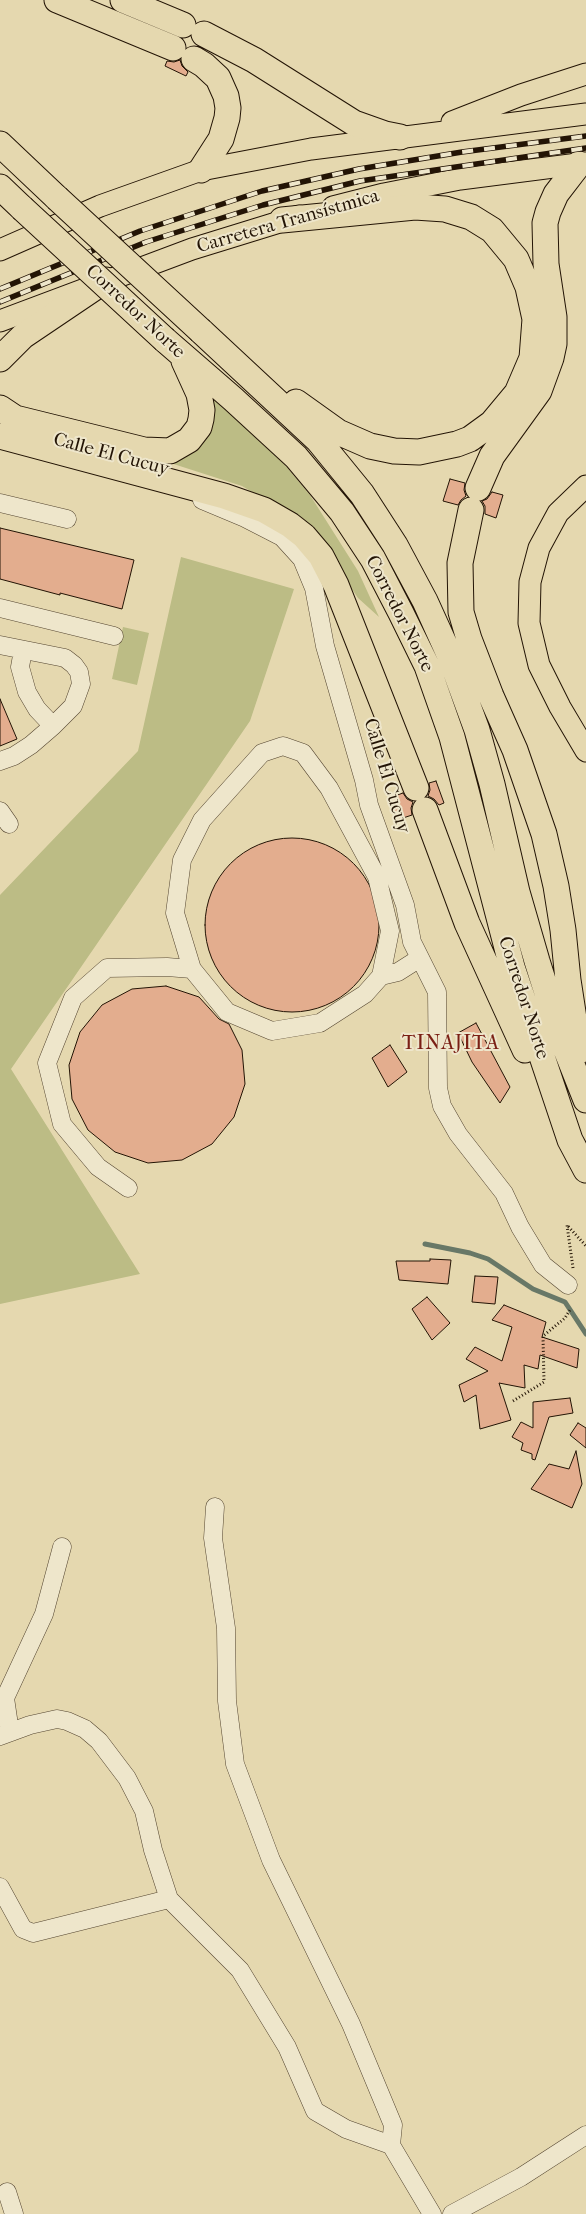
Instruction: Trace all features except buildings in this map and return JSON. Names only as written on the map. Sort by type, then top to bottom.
[{"type":"highway","points":[[57,0],[183,53],[211,71],[218,78],[226,96],[228,118],[221,139],[201,170]]},
{"type":"highway","points":[[123,0],[193,30],[254,60],[354,123],[368,129],[400,137]]},
{"type":"highway","name":"Corredor Norte","points":[[0,144],[318,440],[362,494],[396,545],[425,601],[449,654],[476,730],[492,784],[517,892],[537,961],[561,1037],[586,1100]]},
{"type":"highway","points":[[582,163],[556,194],[545,224],[544,243],[554,324],[554,344],[549,366],[539,391],[492,456],[475,499],[460,563],[461,612],[469,639],[515,750],[544,834],[558,903],[574,1024],[586,1085]]},
{"type":"highway","name":"Corredor Norte","points":[[0,187],[172,347],[233,399],[296,457],[342,512],[373,559],[427,666],[452,737],[512,967],[570,1140],[586,1170]]},
{"type":"highway","points":[[209,338],[338,432],[361,443],[394,451],[446,448],[470,439],[502,414],[523,383],[534,346],[536,331],[533,304],[523,273],[516,259],[500,238],[487,226],[457,212],[415,207],[282,220]]},
{"type":"highway","points":[[0,359],[23,336],[106,280]]},
{"type":"highway","points":[[0,408],[15,418],[144,450],[170,451],[184,445],[195,433],[199,427],[202,410],[195,384],[172,347]]},
{"type":"highway","points":[[0,436],[224,496],[264,510],[297,530],[321,556],[336,585],[468,923],[516,1033],[570,1140]]},
{"type":"main road","points":[[425,133],[521,95],[586,74]]},
{"type":"main road","points":[[0,250],[100,206],[201,170],[311,149],[586,114]]},
{"type":"main road","name":"Carretera Transístmica","points":[[0,321],[192,249],[282,220],[384,194],[460,179],[582,163]]},
{"type":"main road","points":[[586,486],[558,513],[539,548],[530,582],[529,623],[539,665],[560,707],[586,751]]},
{"type":"street","name":"Calle El Cucuy","points":[[0,449],[206,501],[282,537],[302,559],[314,588],[325,646],[364,780],[369,805],[405,905],[412,942],[437,992],[438,1088],[442,1106],[458,1134],[504,1193],[520,1227],[543,1265],[568,1285]]},
{"type":"street","points":[[0,503],[67,519]]},
{"type":"street","points":[[0,608],[114,636]]},
{"type":"street","points":[[0,645],[65,658],[79,672],[81,684],[73,706],[53,726],[22,750],[0,761]]},
{"type":"street","points":[[23,650],[20,668],[27,692],[37,709],[53,726]]},
{"type":"street","points":[[282,746],[302,753],[329,788],[377,877],[390,931],[381,976],[365,994],[320,1023],[272,1031],[227,1012],[192,969],[175,913],[182,860],[202,820],[262,753],[282,746]]},
{"type":"street","points":[[381,976],[398,972],[420,958]]},
{"type":"street","points":[[128,1188],[98,1167],[62,1124],[47,1063],[73,998],[107,968],[166,967],[192,969]]},
{"type":"street","points":[[214,1507],[213,1538],[226,1628],[227,1701],[235,1764],[271,1860],[351,2024],[393,2125],[391,2144],[432,2214]]},
{"type":"street","points":[[62,1547],[44,1614],[5,1698],[5,1734],[57,1719],[85,1729],[99,1741],[127,1778],[144,1811],[153,1850],[169,1899],[240,1970],[287,2047],[315,2111],[346,2130],[391,2144]]},
{"type":"street","points":[[0,1887],[23,1929],[33,1933],[169,1899]]},
{"type":"street","points":[[452,2214],[521,2177],[586,2135]]},
{"type":"street","points":[[7,2192],[14,2214]]},
{"type":"path","points":[[568,1285],[572,1279],[573,1263],[568,1225],[586,1246]]},
{"type":"path","points":[[513,1401],[544,1382],[543,1336],[565,1318],[570,1310]]},
{"type":"green space","points":[[212,397],[285,465],[310,495],[358,571],[379,617],[358,598],[309,526],[242,486],[161,460]]},
{"type":"green space","points":[[181,557],[294,589],[250,721],[11,1069],[140,1274],[0,1304],[0,895],[138,751]]},
{"type":"green space","points":[[123,627],[149,633],[137,685],[112,679]]},
{"type":"waterway","points":[[425,1244],[470,1253],[488,1259],[533,1289],[565,1302],[586,1334]]},
{"type":"railway","points":[[0,289],[140,231],[262,191],[359,169],[462,152],[586,136]]},
{"type":"railway","points":[[0,302],[146,242],[263,205],[360,181],[586,148]]},
{"type":"district","name":"TINAJITA","points":[[451,1044]]}]
